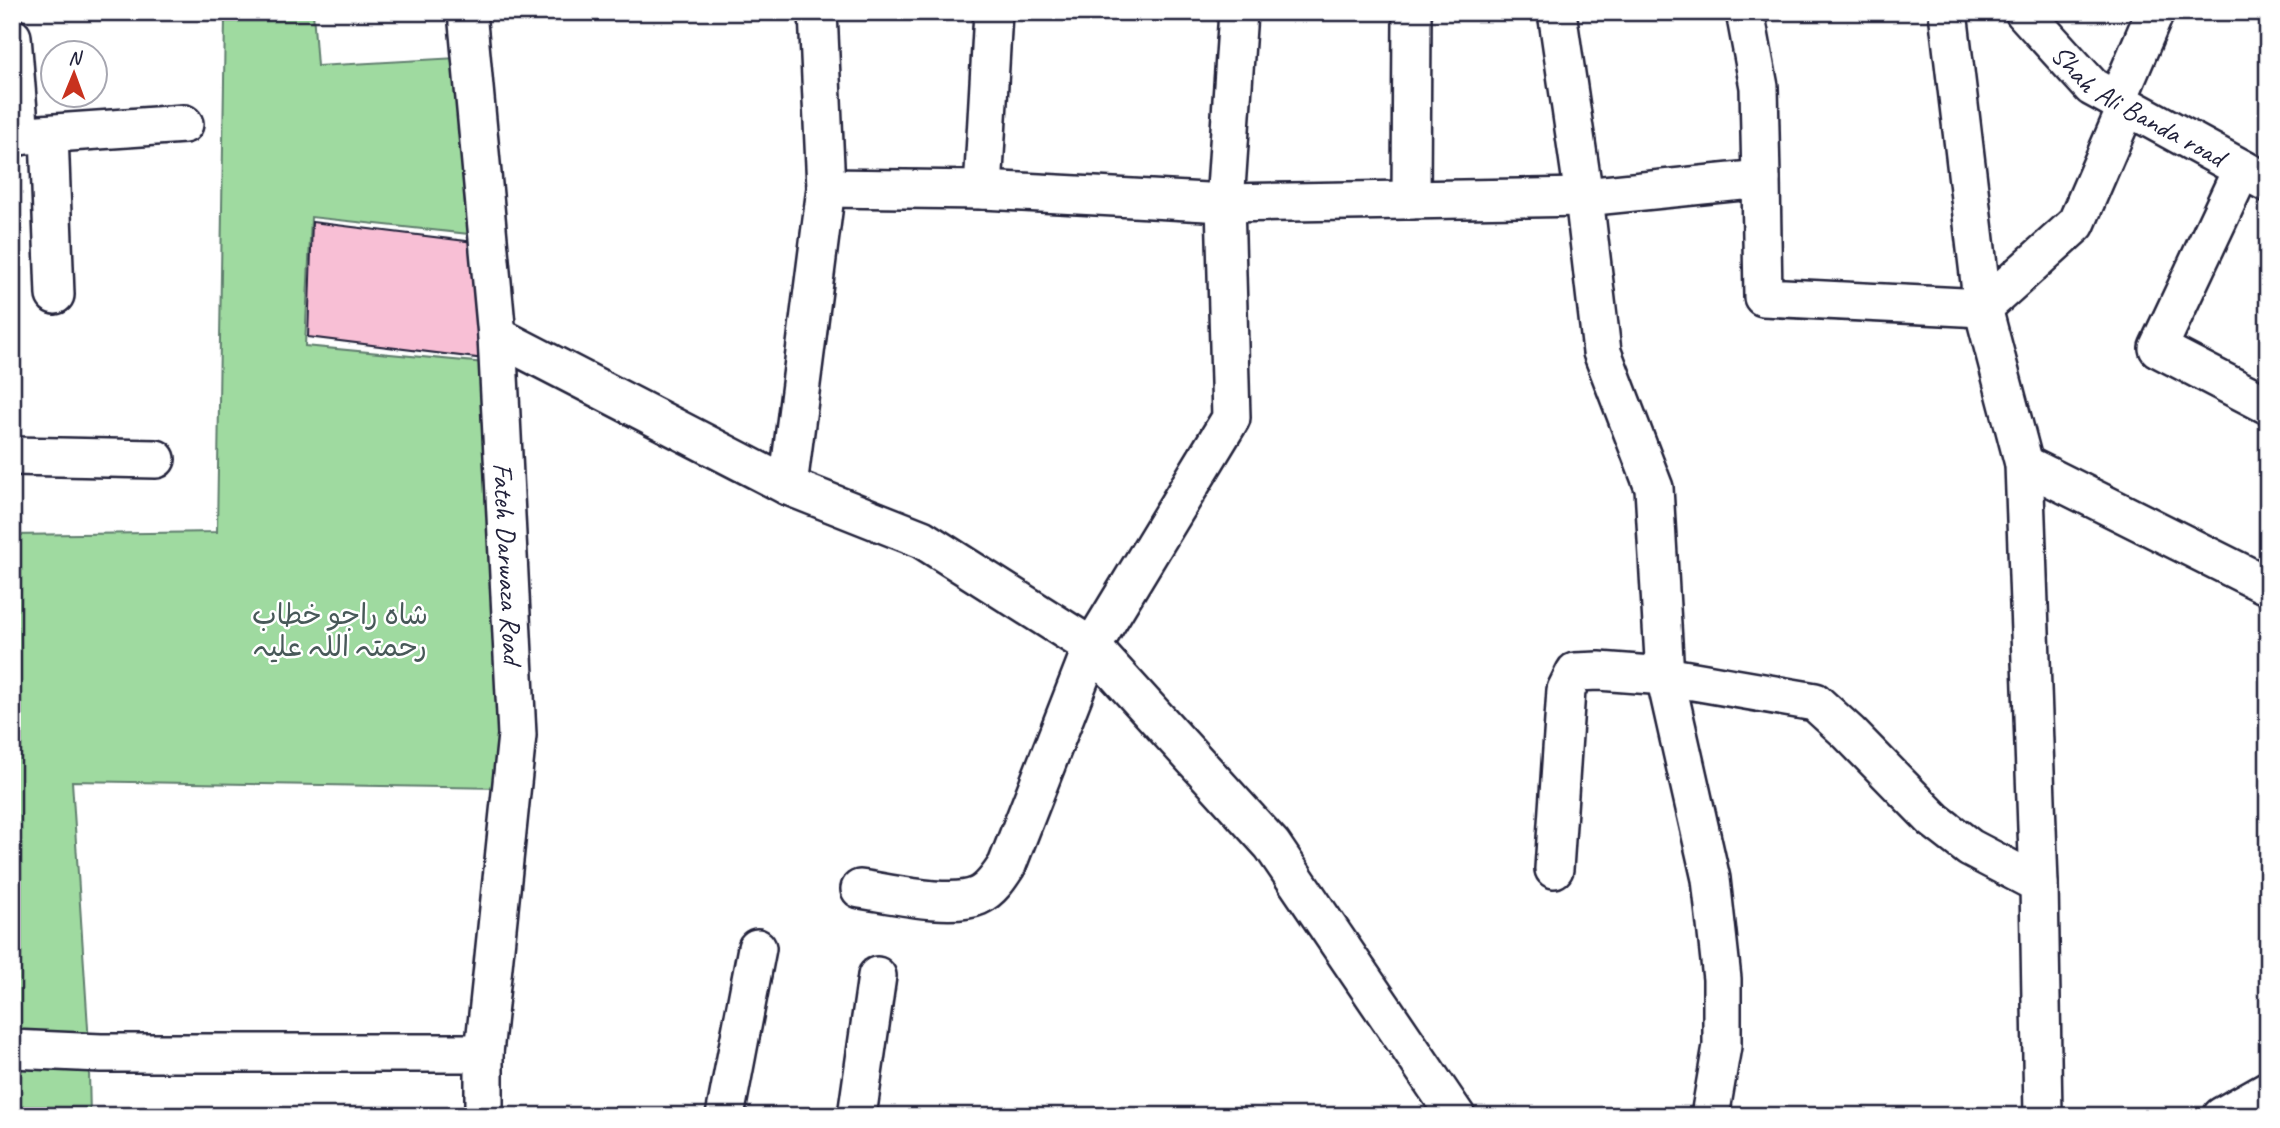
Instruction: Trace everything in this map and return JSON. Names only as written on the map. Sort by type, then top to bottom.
[{"type":"street","name":"Fateh Darwaza Road","points":[[467,12],[497,336],[517,735],[484,1053],[484,1116]]},
{"type":"street","points":[[788,486],[826,188],[818,12]]},
{"type":"street","points":[[983,190],[993,12]]},
{"type":"street","points":[[860,889],[942,901],[978,896],[996,881],[1007,865],[1092,647],[1231,418],[1225,203],[1238,12]]},
{"type":"street","points":[[1411,200],[1412,12]]},
{"type":"street","points":[[1557,12],[1584,197],[1602,352],[1654,488],[1665,676],[1711,879],[1722,979],[1722,1046],[1710,1116]]},
{"type":"street","points":[[1745,12],[1759,87],[1763,297],[1983,308],[2076,224],[2155,12]]},
{"type":"street","points":[[1948,12],[1983,308],[2024,464],[2039,884],[2043,1116]]},
{"type":"street","name":"Shah Ali Banda road","points":[[2024,12],[2092,87],[2255,176]]},
{"type":"street","points":[[12,37],[55,295]]},
{"type":"street","points":[[27,135],[184,124]]},
{"type":"street","points":[[2255,176],[2158,348],[2268,405]]},
{"type":"street","points":[[826,188],[983,190],[1225,203],[1584,197],[1761,179]]},
{"type":"street","points":[[497,336],[788,486],[922,539],[1092,647],[1272,845],[1457,1116]]},
{"type":"street","points":[[12,456],[156,459]]},
{"type":"street","points":[[2024,464],[2268,586]]},
{"type":"street","points":[[1554,869],[1566,690],[1575,673],[1599,671],[1665,676],[1815,702],[1934,820],[1970,848],[2039,884]]},
{"type":"street","points":[[725,1116],[757,948]]},
{"type":"street","points":[[857,1116],[877,976]]},
{"type":"street","points":[[12,1049],[116,1053],[484,1053]]},
{"type":"street","points":[[2222,1116],[2268,1090]]},
{"type":"green space","name":"شاہ راجو خطاب رحمتہ اللہ علیہ","points":[[270,12],[313,12],[317,66],[457,58],[479,235],[311,217],[305,346],[485,363],[501,788],[72,781],[88,1028],[90,1116],[12,1116],[12,535],[217,532],[225,17]]},
{"type":"building","points":[[312,222],[482,243],[485,359],[308,337]]}]
